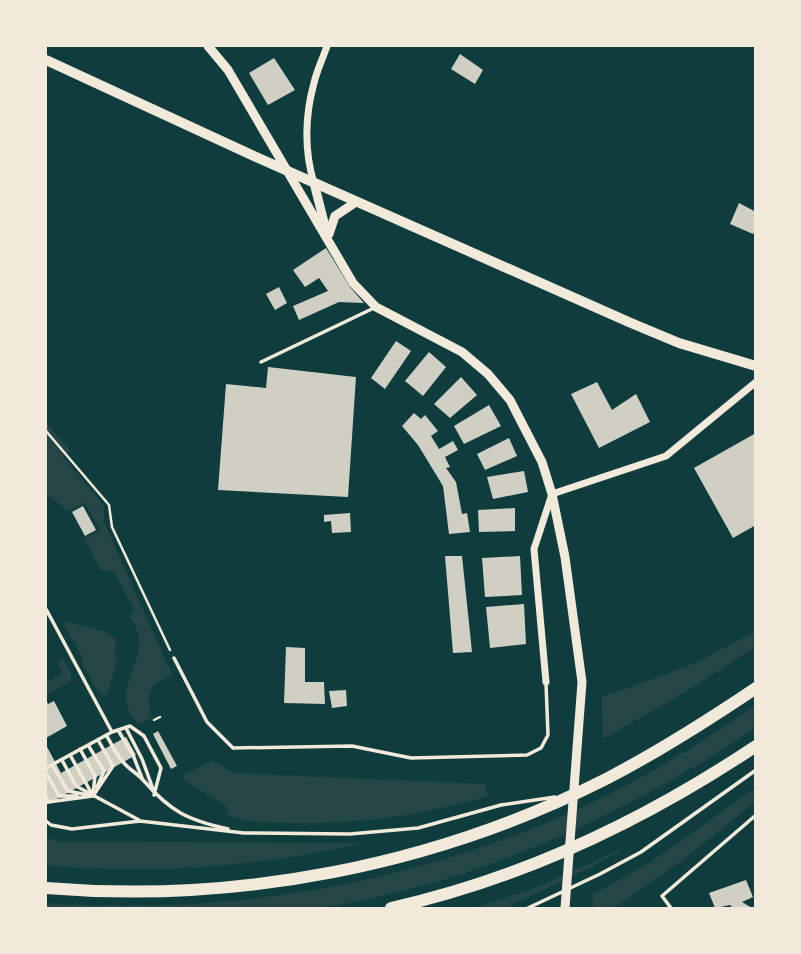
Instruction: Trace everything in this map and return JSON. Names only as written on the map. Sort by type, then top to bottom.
[{"type":"highway","points":[[46,888],[126,892],[201,890],[319,875],[432,848],[488,829],[574,794],[665,746],[755,688]]},
{"type":"highway","points":[[391,908],[490,880],[597,836],[677,795],[755,746]]},
{"type":"main road","points":[[46,60],[356,202],[680,343],[755,366]]},
{"type":"street","points":[[208,46],[228,71],[353,283],[376,307],[462,352],[488,374],[510,400],[542,463],[552,494],[565,557],[582,682],[565,908]]},
{"type":"street","points":[[327,46],[314,82],[307,119],[308,156],[328,239]]},
{"type":"street","points":[[328,239],[335,216],[356,202]]},
{"type":"street","points":[[552,494],[666,456],[755,382]]},
{"type":"street","points":[[546,682],[534,549],[552,494]]},
{"type":"lane","points":[[261,362],[376,307]]},
{"type":"lane","points":[[46,609],[112,732]]},
{"type":"lane","points":[[174,658],[207,722],[233,748],[352,746],[411,758],[527,755],[541,748],[548,735],[546,682]]},
{"type":"lane","points":[[93,796],[59,796],[46,771],[98,739],[130,726],[144,736],[161,768],[154,795]]},
{"type":"lane","points":[[126,728],[142,758],[154,795]]},
{"type":"lane","points":[[118,730],[133,755],[143,780]]},
{"type":"lane","points":[[106,735],[122,761],[143,780],[154,795],[173,810],[202,824],[244,833]]},
{"type":"lane","points":[[46,797],[48,802],[93,796],[113,766],[98,739]]},
{"type":"lane","points":[[88,745],[104,771],[93,796]]},
{"type":"lane","points":[[80,749],[95,776],[93,796]]},
{"type":"lane","points":[[70,755],[93,796]]},
{"type":"lane","points":[[61,760],[76,786],[140,821]]},
{"type":"lane","points":[[52,765],[68,791],[93,796]]},
{"type":"lane","points":[[528,908],[640,852],[755,769]]},
{"type":"lane","points":[[46,821],[51,825],[72,829],[140,821],[244,833],[350,834],[397,830],[461,818],[501,805],[574,794]]},
{"type":"lane","points":[[671,908],[662,895],[755,815]]},
{"type":"path","points":[[46,431],[109,505],[113,527],[174,658]]},
{"type":"path","points":[[154,720],[160,717]]},
{"type":"shaded area","points":[[46,423],[70,450],[63,457],[104,506],[104,522],[172,675],[153,685],[148,699],[152,717],[140,724],[126,704],[126,693],[139,648],[136,627],[130,617],[134,609],[114,572],[101,570],[84,539],[100,530],[85,503],[69,511],[46,494]]},
{"type":"shaded area","points":[[68,622],[107,632],[116,640],[115,658],[118,659],[107,695],[98,692],[81,661],[83,659],[64,624]]},
{"type":"shaded area","points":[[755,631],[755,647],[687,691],[603,739],[602,697],[696,663]]},
{"type":"shaded area","points":[[63,659],[71,674],[71,681],[46,695],[46,683],[63,673],[57,662]]},
{"type":"shaded area","points":[[755,706],[755,728],[656,789],[546,842],[431,884],[374,898],[306,909],[46,908],[46,903],[116,906],[256,898],[325,888],[460,854],[526,831],[613,793],[675,758]]},
{"type":"shaded area","points":[[213,760],[234,773],[485,784],[488,796],[428,811],[369,820],[309,823],[247,821],[229,816],[225,805],[185,781],[182,776]]},
{"type":"shaded area","points":[[755,788],[755,802],[683,860],[614,908],[593,908],[592,895],[654,860]]},
{"type":"shaded area","points":[[46,837],[62,842],[363,843],[245,863],[125,869],[46,865]]},
{"type":"shaded area","points":[[632,844],[588,869],[505,908],[475,908],[537,887]]},
{"type":"building","points":[[460,54],[483,70],[475,84],[451,69]]},
{"type":"building","points":[[274,58],[295,90],[268,105],[249,73]]},
{"type":"building","points":[[739,203],[756,212],[756,230],[753,234],[730,224]]},
{"type":"building","points":[[326,248],[350,287],[364,303],[339,302],[299,320],[293,306],[328,291],[319,278],[305,287],[293,270]]},
{"type":"building","points":[[279,287],[287,303],[275,310],[266,294]]},
{"type":"building","points":[[396,341],[411,351],[385,389],[371,378]]},
{"type":"building","points":[[429,352],[446,367],[423,396],[405,381]]},
{"type":"building","points":[[268,367],[356,377],[348,497],[218,490],[226,384],[266,388]]},
{"type":"building","points":[[461,377],[477,395],[450,418],[434,404]]},
{"type":"building","points":[[597,382],[612,410],[636,394],[650,422],[599,448],[571,394]]},
{"type":"building","points":[[489,405],[501,426],[464,444],[454,426]]},
{"type":"building","points":[[414,413],[421,419],[425,415],[438,431],[431,436],[439,449],[453,441],[458,450],[445,457],[450,467],[446,468],[456,482],[462,514],[467,513],[470,532],[449,534],[443,486],[418,445],[402,426]]},
{"type":"building","points":[[756,433],[756,525],[733,538],[694,468]]},
{"type":"building","points":[[509,438],[517,456],[485,470],[477,454]]},
{"type":"building","points":[[524,471],[528,492],[493,499],[487,477]]},
{"type":"building","points":[[83,506],[96,530],[85,536],[72,512]]},
{"type":"building","points":[[515,508],[515,531],[479,532],[478,510]]},
{"type":"building","points":[[350,513],[351,532],[332,533],[331,521],[324,522],[324,515]]},
{"type":"building","points":[[445,556],[462,556],[472,652],[453,653]]},
{"type":"building","points":[[520,556],[522,595],[485,597],[482,558]]},
{"type":"building","points":[[524,604],[526,644],[490,648],[486,607]]},
{"type":"building","points":[[286,647],[305,648],[305,682],[324,682],[325,704],[284,703]]},
{"type":"building","points":[[346,690],[347,706],[332,708],[329,691]]},
{"type":"building","points":[[46,700],[48,704],[54,701],[67,726],[46,738]]},
{"type":"building","points":[[158,731],[177,766],[171,769],[153,734]]},
{"type":"building","points":[[126,737],[136,755],[46,805],[46,745],[61,773]]},
{"type":"building","points":[[746,880],[753,897],[742,902],[752,908],[733,908],[730,905],[715,908],[709,893]]}]
